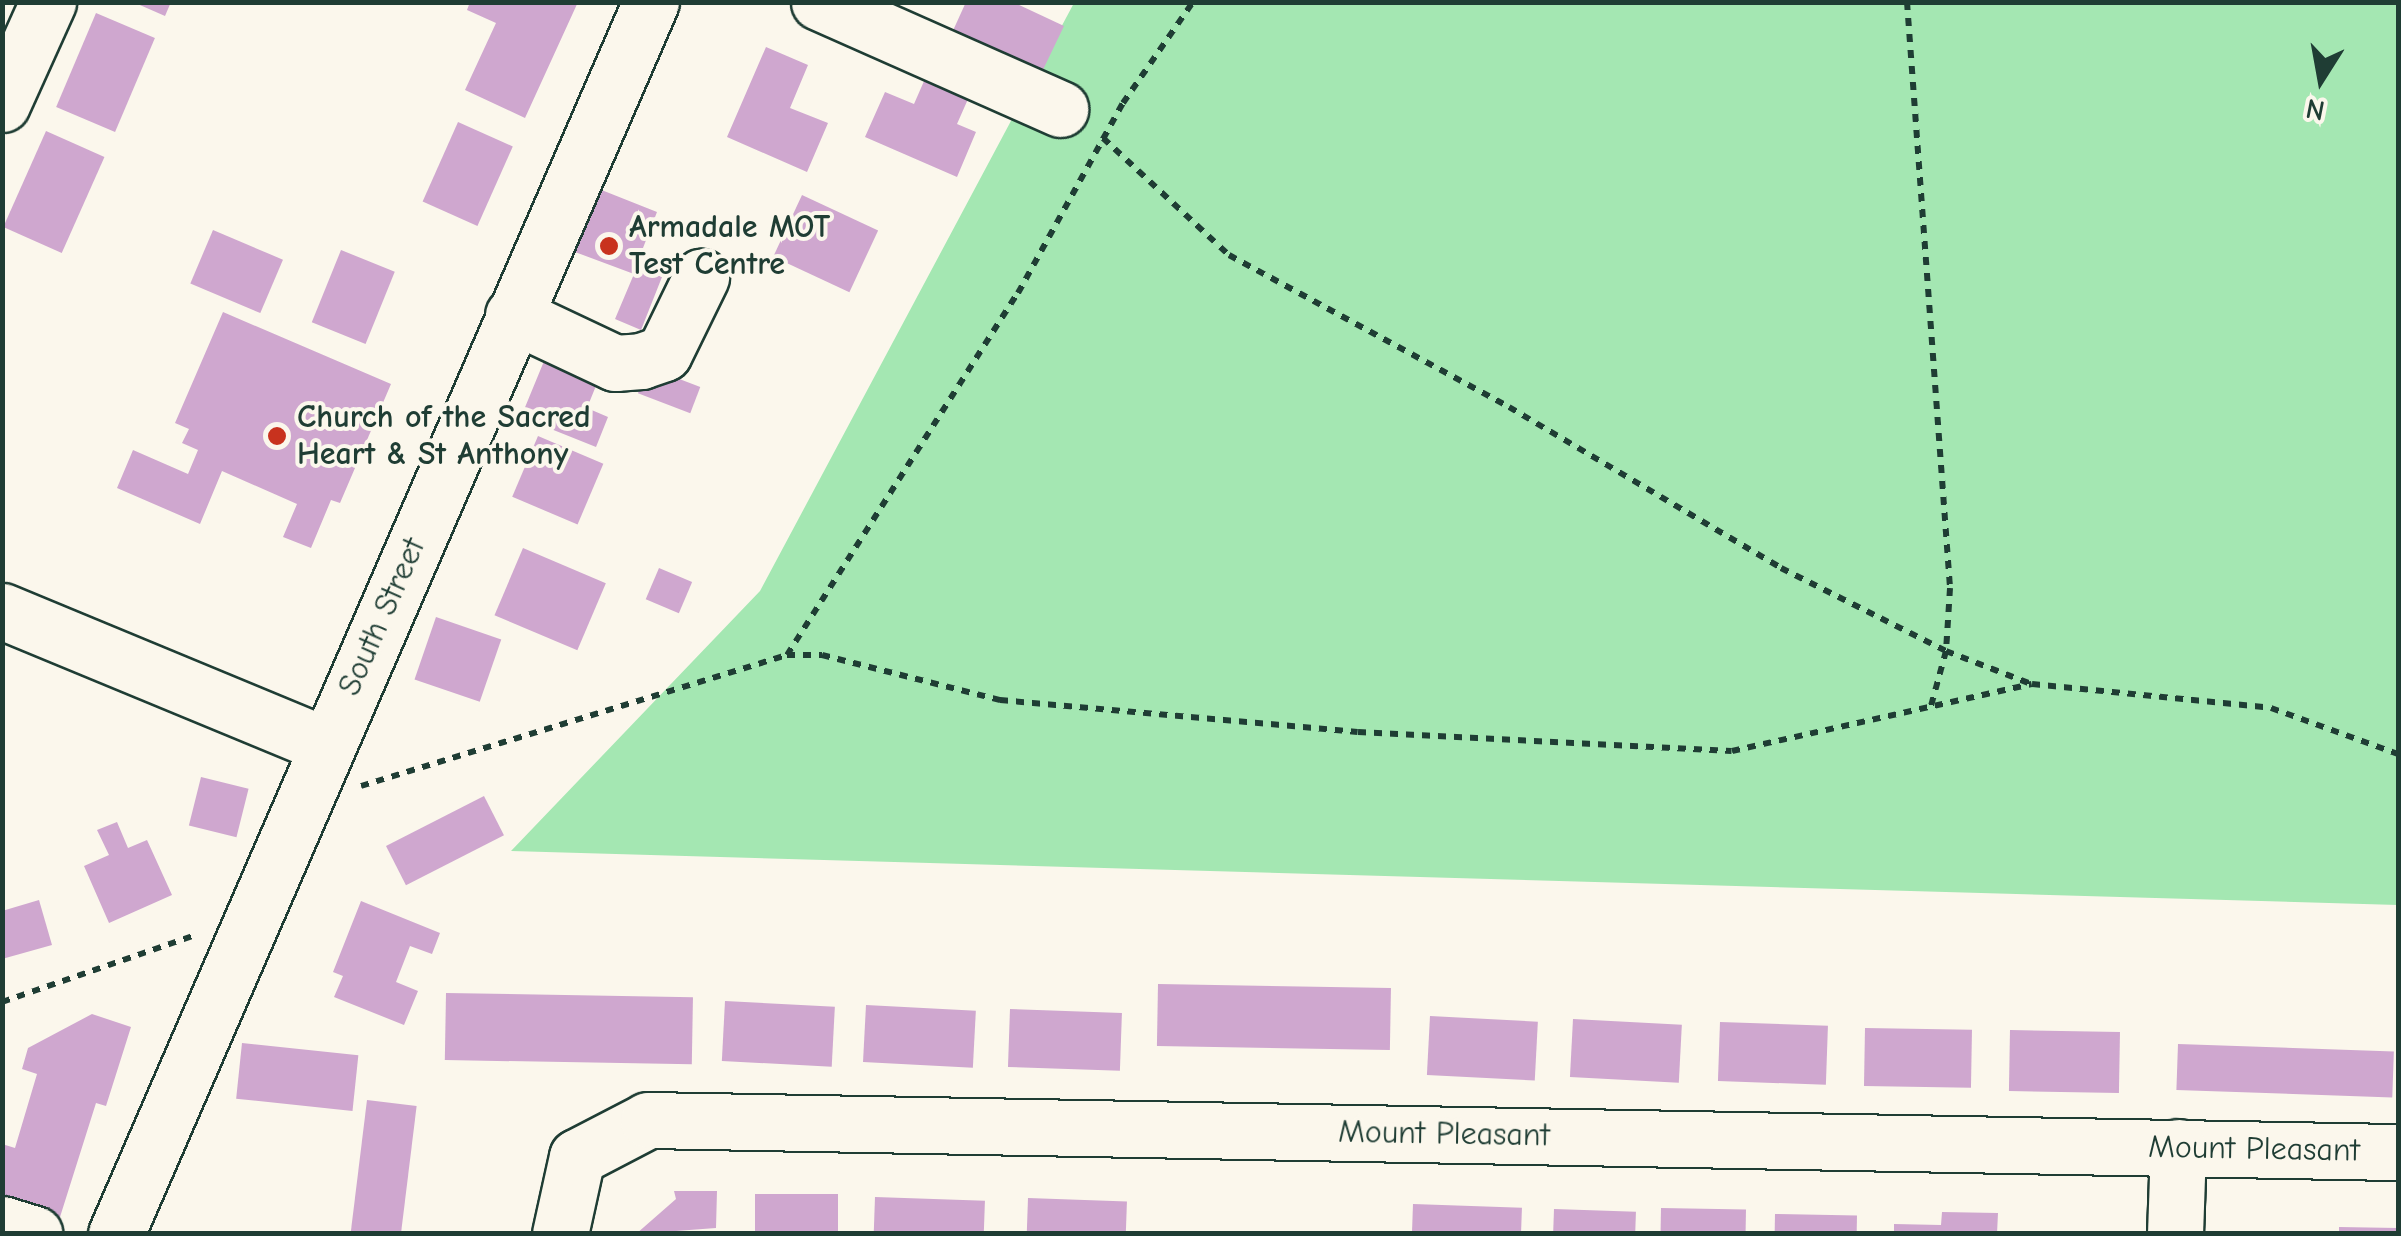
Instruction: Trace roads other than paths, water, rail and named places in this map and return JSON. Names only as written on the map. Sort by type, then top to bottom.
[{"type":"street","points":[[2,104],[48,2]]},
{"type":"street","name":"South Street","points":[[116,1234],[651,2]]},
{"type":"street","points":[[818,2],[1082,124]]},
{"type":"street","points":[[514,316],[615,363],[641,361],[664,352],[701,277]]},
{"type":"street","points":[[2,610],[316,770]]},
{"type":"street","name":"Mount Pleasant","points":[[560,1234],[577,1157],[648,1120],[2398,1152]]},
{"type":"street","points":[[2176,1234],[2178,1147]]},
{"type":"street","points":[[2,1224],[34,1234]]},
{"type":"place","name":"Armadale MOT Test Centre","points":[[609,246]]},
{"type":"place","name":"Church of the Sacred Heart & St Anthony","points":[[277,436]]}]
